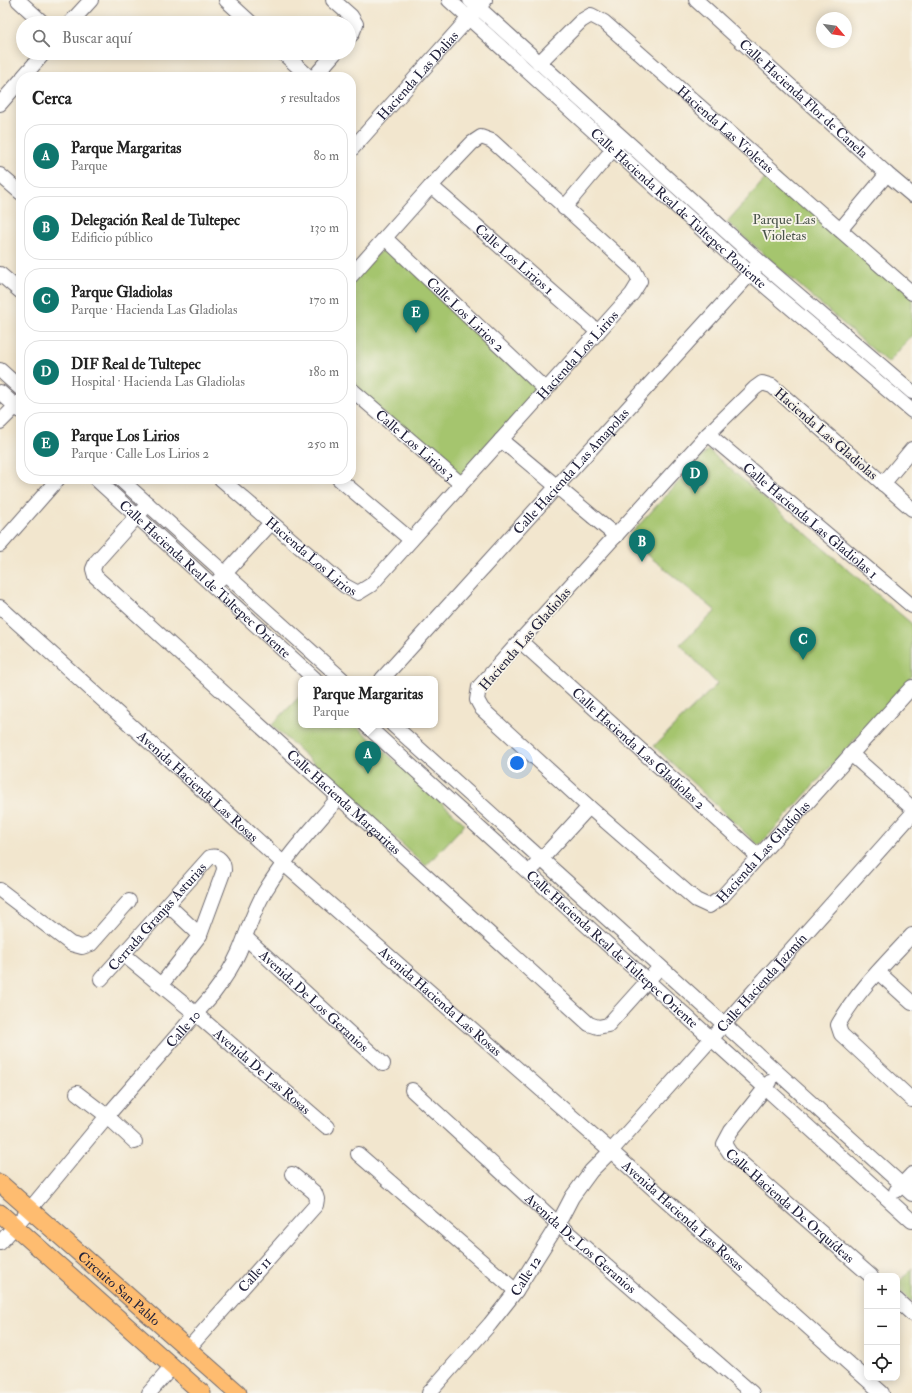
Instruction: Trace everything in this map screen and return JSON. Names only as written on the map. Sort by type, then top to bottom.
[{"type":"main road","name":"Circuito San Pablo","points":[[0,1183],[238,1393]]},
{"type":"main road","name":"Circuito San Pablo","points":[[0,1213],[202,1393]]},
{"type":"street","points":[[18,0],[36,16]]},
{"type":"street","points":[[76,16],[91,0]]},
{"type":"street","points":[[226,0],[243,16]]},
{"type":"street","points":[[333,0],[351,16]]},
{"type":"street","name":"Calle Hacienda Real de Tultepec Poniente","points":[[449,0],[750,273],[912,411]]},
{"type":"street","name":"Calle Hacienda Flor de Canela","points":[[696,0],[912,195]]},
{"type":"street","name":"Calle Hacienda Real de Tultepec Poniente","points":[[478,2],[540,63],[622,138],[760,262],[912,392]]},
{"type":"street","name":"Hacienda Las Dalias","points":[[356,144],[469,18],[478,2]]},
{"type":"street","name":"Hacienda Las Violetas","points":[[540,63],[581,21],[591,15],[604,22],[912,293]]},
{"type":"street","points":[[29,72],[38,60]]},
{"type":"street","points":[[291,60],[304,72]]},
{"type":"street","points":[[318,72],[329,60]]},
{"type":"street","points":[[0,104],[16,87]]},
{"type":"street","name":"Hacienda Los Lirios","points":[[227,484],[345,586],[358,593],[370,585],[411,540],[632,294],[640,281],[634,270],[564,208],[492,140],[481,136],[472,143],[431,186],[356,270]]},
{"type":"street","points":[[564,208],[622,138]]},
{"type":"street","points":[[840,230],[887,174]]},
{"type":"street","points":[[0,175],[16,189]]},
{"type":"street","name":"Calle Los Lirios 1","points":[[431,186],[598,332]]},
{"type":"street","name":"Calle Los Lirios 2","points":[[385,238],[546,390]]},
{"type":"street","name":"Calle Hacienda Las Amapolas","points":[[385,676],[760,262]]},
{"type":"street","points":[[0,274],[16,288]]},
{"type":"street","points":[[0,370],[16,384]]},
{"type":"street","name":"Hacienda Las Gladiolas","points":[[912,509],[772,386],[762,383],[708,434],[520,641],[479,688],[476,700],[482,709],[589,807],[696,900],[709,906],[721,898],[912,687]]},
{"type":"street","points":[[0,392],[16,404]]},
{"type":"street","name":"Calle Los Lirios 3","points":[[356,393],[461,484]]},
{"type":"street","points":[[0,422],[16,409]]},
{"type":"street","name":"Calle Hacienda Las Gladiolas 1","points":[[708,434],[912,606]]},
{"type":"street","points":[[501,440],[616,536]]},
{"type":"street","points":[[883,484],[912,449]]},
{"type":"street","points":[[0,545],[54,484]]},
{"type":"street","name":"Calle Hacienda Real de Tultepec Oriente","points":[[101,484],[312,676]]},
{"type":"street","points":[[126,484],[339,676]]},
{"type":"street","points":[[346,484],[411,540]]},
{"type":"street","name":"Calle Hacienda Margaritas","points":[[148,504],[96,562],[93,569],[95,576],[588,1024],[598,1026],[608,1025],[660,967]]},
{"type":"street","points":[[214,586],[271,523]]},
{"type":"street","name":"Avenida Hacienda Las Rosas","points":[[0,607],[283,863],[611,1150],[882,1393]]},
{"type":"street","name":"Calle Hacienda Las Gladiolas 2","points":[[520,641],[758,856]]},
{"type":"street","name":"Calle Hacienda Real de Tultepec Oriente","points":[[369,728],[912,1221]]},
{"type":"street","points":[[396,728],[907,1190]]},
{"type":"street","points":[[851,754],[912,808]]},
{"type":"street","name":"Calle 10","points":[[0,1242],[30,1209],[107,1116],[213,994],[227,975],[238,953],[256,908],[266,889],[283,863],[339,797]]},
{"type":"street","points":[[529,873],[589,807]]},
{"type":"street","name":"Calle Hacienda Jazmín","points":[[611,1150],[912,814]]},
{"type":"street","name":"Cerrada Granjas Asturias","points":[[101,979],[210,858],[215,856],[218,857],[223,863],[224,870],[200,935]]},
{"type":"street","points":[[0,890],[71,944],[82,948],[91,944],[129,901]]},
{"type":"street","points":[[161,985],[200,935],[168,904]]},
{"type":"street","points":[[912,935],[844,1012],[838,1025],[841,1034],[912,1100]]},
{"type":"street","name":"Avenida De Los Geranios","points":[[244,937],[383,1064]]},
{"type":"street","name":"Avenida De Las Rosas","points":[[123,954],[196,1014],[327,1127]]},
{"type":"street","points":[[878,972],[912,1003]]},
{"type":"street","name":"Calle Hacienda De Orquídeas","points":[[777,1073],[730,1131],[724,1144],[730,1153],[868,1273]]},
{"type":"street","name":"Avenida De Los Geranios","points":[[412,1090],[558,1224],[752,1393]]},
{"type":"street","points":[[77,1093],[107,1116],[135,1142]]},
{"type":"street","name":"Calle 12","points":[[429,1393],[490,1324],[516,1291],[558,1224],[572,1197],[591,1170],[611,1150]]},
{"type":"street","points":[[358,1154],[516,1291]]},
{"type":"street","name":"Calle 11","points":[[188,1349],[316,1205],[317,1199],[315,1194],[292,1174]]},
{"type":"street","points":[[889,1200],[907,1190],[912,1174]]},
{"type":"street","points":[[900,1303],[912,1314]]},
{"type":"street","points":[[149,1393],[172,1367]]},
{"type":"green space","name":"Parque Las Violetas","points":[[772,171],[912,295],[912,335],[888,363],[727,222]]},
{"type":"green space","points":[[386,245],[541,389],[460,481],[356,388],[356,278]]},
{"type":"green space","points":[[708,450],[912,624],[912,676],[759,846],[654,746],[717,684],[680,644],[716,611],[627,538]]},
{"type":"green space","points":[[298,698],[298,728],[358,728],[465,824],[426,866],[272,725]]},
{"type":"green space","points":[[912,1268],[912,1302],[900,1292],[900,1281]]},
{"type":"place","name":"Parque Los Lirios","points":[[416,333]]},
{"type":"place","name":"DIF Real de Tultepec","points":[[695,494]]},
{"type":"place","name":"Delegación Real de Tultepec","points":[[642,562]]},
{"type":"place","name":"Parque Gladiolas","points":[[803,660]]},
{"type":"place","name":"Parque Margaritas","points":[[368,774]]}]
